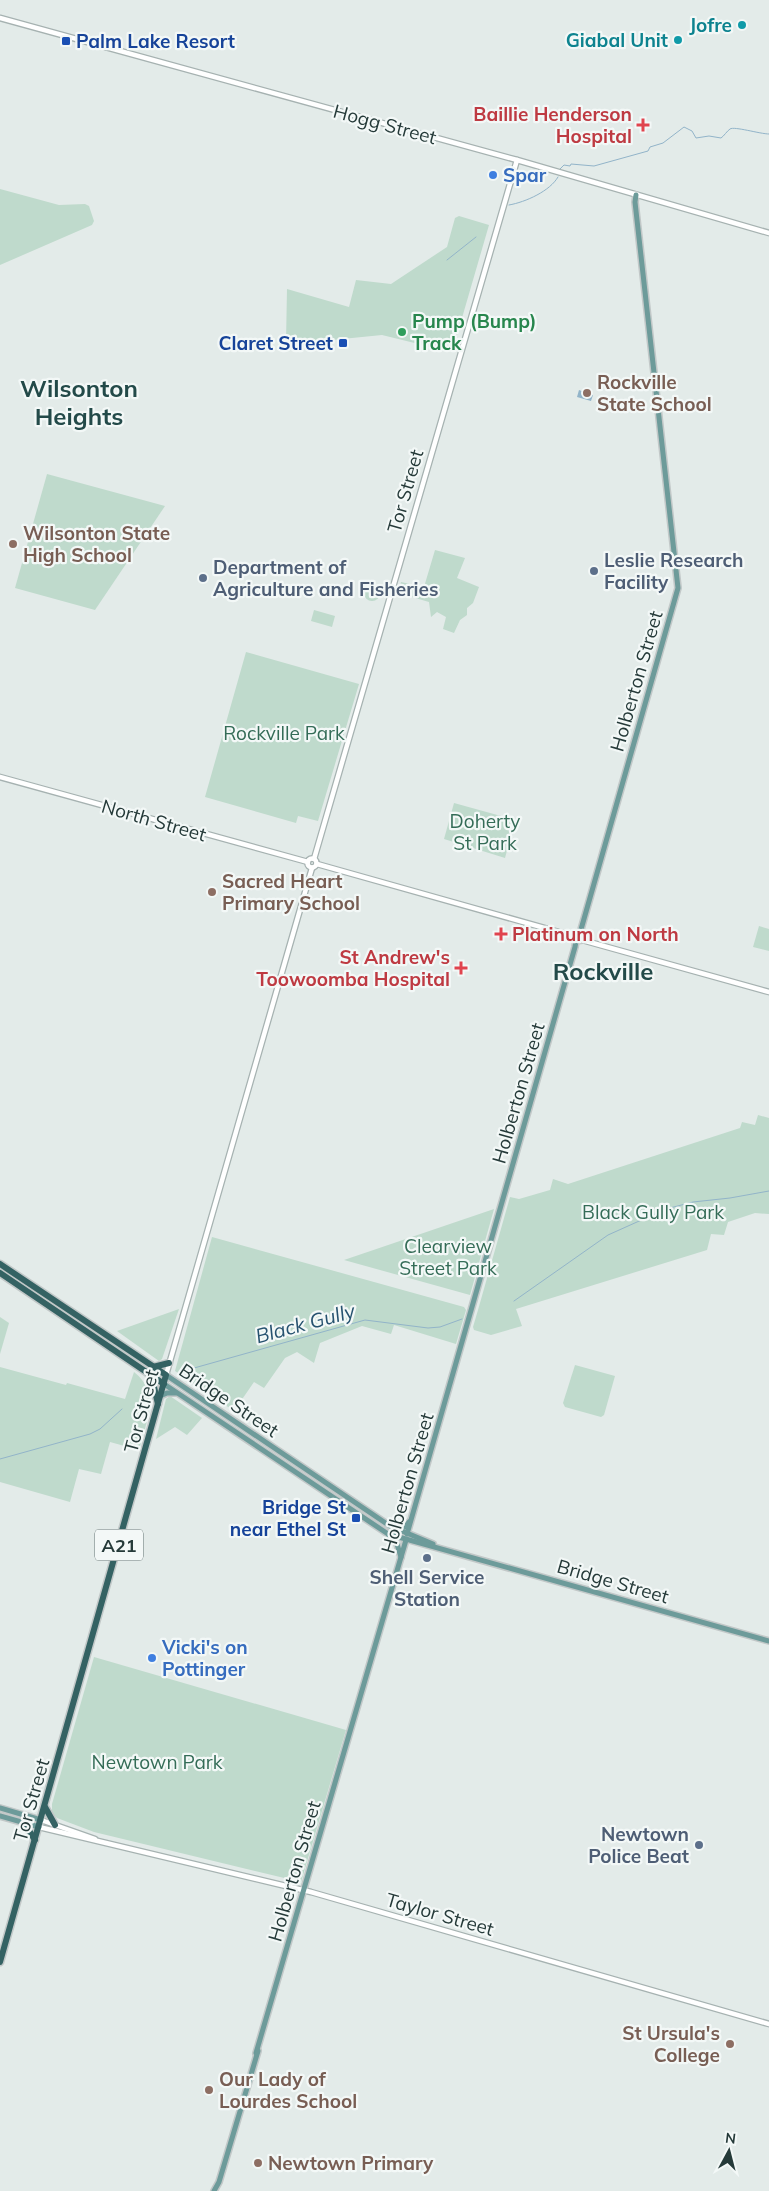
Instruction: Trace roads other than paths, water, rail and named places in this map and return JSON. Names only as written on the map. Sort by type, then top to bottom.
[{"type":"highway","name":"Bridge Street","points":[[0,1264],[166,1376]]},
{"type":"highway","name":"Bridge Street","points":[[0,1273],[164,1384]]},
{"type":"highway","points":[[153,1367],[169,1363]]},
{"type":"highway","points":[[148,1373],[154,1387],[158,1405]]},
{"type":"highway","name":"Tor Street","points":[[0,1962],[166,1376]]},
{"type":"highway","points":[[44,1807],[55,1825]]},
{"type":"highway","points":[[24,1823],[35,1840]]},
{"type":"main road","name":"Holberton Street","points":[[216,2191],[414,1515],[577,939],[575,933],[580,933],[678,588],[635,202],[636,195]]},
{"type":"main road","name":"Bridge Street","points":[[166,1376],[407,1537]]},
{"type":"main road","name":"Bridge Street","points":[[164,1384],[388,1534],[407,1537],[769,1640]]},
{"type":"main road","points":[[160,1396],[168,1393],[177,1393]]},
{"type":"main road","points":[[390,1526],[405,1527],[414,1515]]},
{"type":"main road","points":[[388,1534],[397,1544],[401,1557]]},
{"type":"main road","name":"Taylor Street","points":[[0,1808],[40,1824]]},
{"type":"main road","name":"Taylor Street","points":[[0,1816],[24,1823],[40,1824]]},
{"type":"street","name":"Hogg Street","points":[[0,18],[517,160],[769,233]]},
{"type":"street","name":"Tor Street","points":[[314,859],[517,160]]},
{"type":"street","name":"North Street","points":[[0,776],[308,862]]},
{"type":"street","points":[[314,859],[316,864],[312,868],[308,862],[314,859]]},
{"type":"street","points":[[316,864],[769,992]]},
{"type":"street","name":"Tor Street","points":[[166,1376],[312,868]]},
{"type":"street","name":"Taylor Street","points":[[40,1824],[55,1825],[101,1841]]},
{"type":"street","name":"Taylor Street","points":[[40,1824],[304,1891],[769,2024]]},
{"type":"water","points":[[579,390],[593,395],[591,401],[577,397]]},
{"type":"waterway","points":[[560,169],[564,165],[570,166],[571,164],[594,166],[648,151],[650,147],[663,143],[684,127],[692,131],[696,138],[709,136],[721,138],[732,128],[769,134]]},
{"type":"waterway","points":[[509,205],[537,195],[549,187],[558,177]]},
{"type":"waterway","points":[[447,260],[476,237]]},
{"type":"waterway","name":"Black Gully","points":[[514,1301],[608,1235],[666,1209],[693,1202],[769,1191]]},
{"type":"waterway","name":"Black Gully","points":[[187,1370],[365,1320],[428,1328],[440,1327],[462,1319]]},
{"type":"waterway","points":[[0,1459],[90,1434],[100,1429],[122,1409]]},
{"type":"place","name":"Jofre","points":[[742,25]]},
{"type":"place","name":"Giabal Unit","points":[[678,40]]},
{"type":"place","name":"Palm Lake Resort","points":[[66,41]]},
{"type":"place","name":"Baillie Henderson Hospital","points":[[643,125]]},
{"type":"place","name":"Spar","points":[[493,175]]},
{"type":"place","name":"Pump (Bump) Track","points":[[402,332]]},
{"type":"place","name":"Claret Street","points":[[343,343]]},
{"type":"place","name":"Rockville State School","points":[[587,393]]},
{"type":"place","name":"Wilsonton State High School","points":[[13,544]]},
{"type":"place","name":"Leslie Research Facility","points":[[594,571]]},
{"type":"place","name":"Department of Agriculture and Fisheries","points":[[203,578]]},
{"type":"place","name":"Sacred Heart Primary School","points":[[212,892]]},
{"type":"place","name":"Platinum on North","points":[[501,934]]},
{"type":"place","name":"St Andrew's Toowoomba Hospital","points":[[461,968]]},
{"type":"place","name":"Bridge St near Ethel St","points":[[356,1518]]},
{"type":"place","name":"Shell Service Station","points":[[427,1558]]},
{"type":"place","name":"Vicki's on Pottinger","points":[[152,1658]]},
{"type":"place","name":"Newtown Police Beat","points":[[699,1845]]},
{"type":"place","name":"St Ursula's College","points":[[730,2044]]},
{"type":"place","name":"Our Lady of Lourdes School","points":[[209,2090]]},
{"type":"place","name":"Newtown Primary","points":[[258,2163]]},
{"type":"district","name":"Wilsonton Heights","points":[[79,402]]},
{"type":"district","name":"Rockville","points":[[603,971]]},
{"type":"park label","name":"Rockville Park","points":[[284,733]]},
{"type":"park label","name":"Doherty St Park","points":[[485,832]]},
{"type":"park label","name":"Black Gully Park","points":[[653,1212]]},
{"type":"park label","name":"Clearview Street Park","points":[[448,1257]]},
{"type":"park label","name":"Newtown Park","points":[[157,1762]]}]
